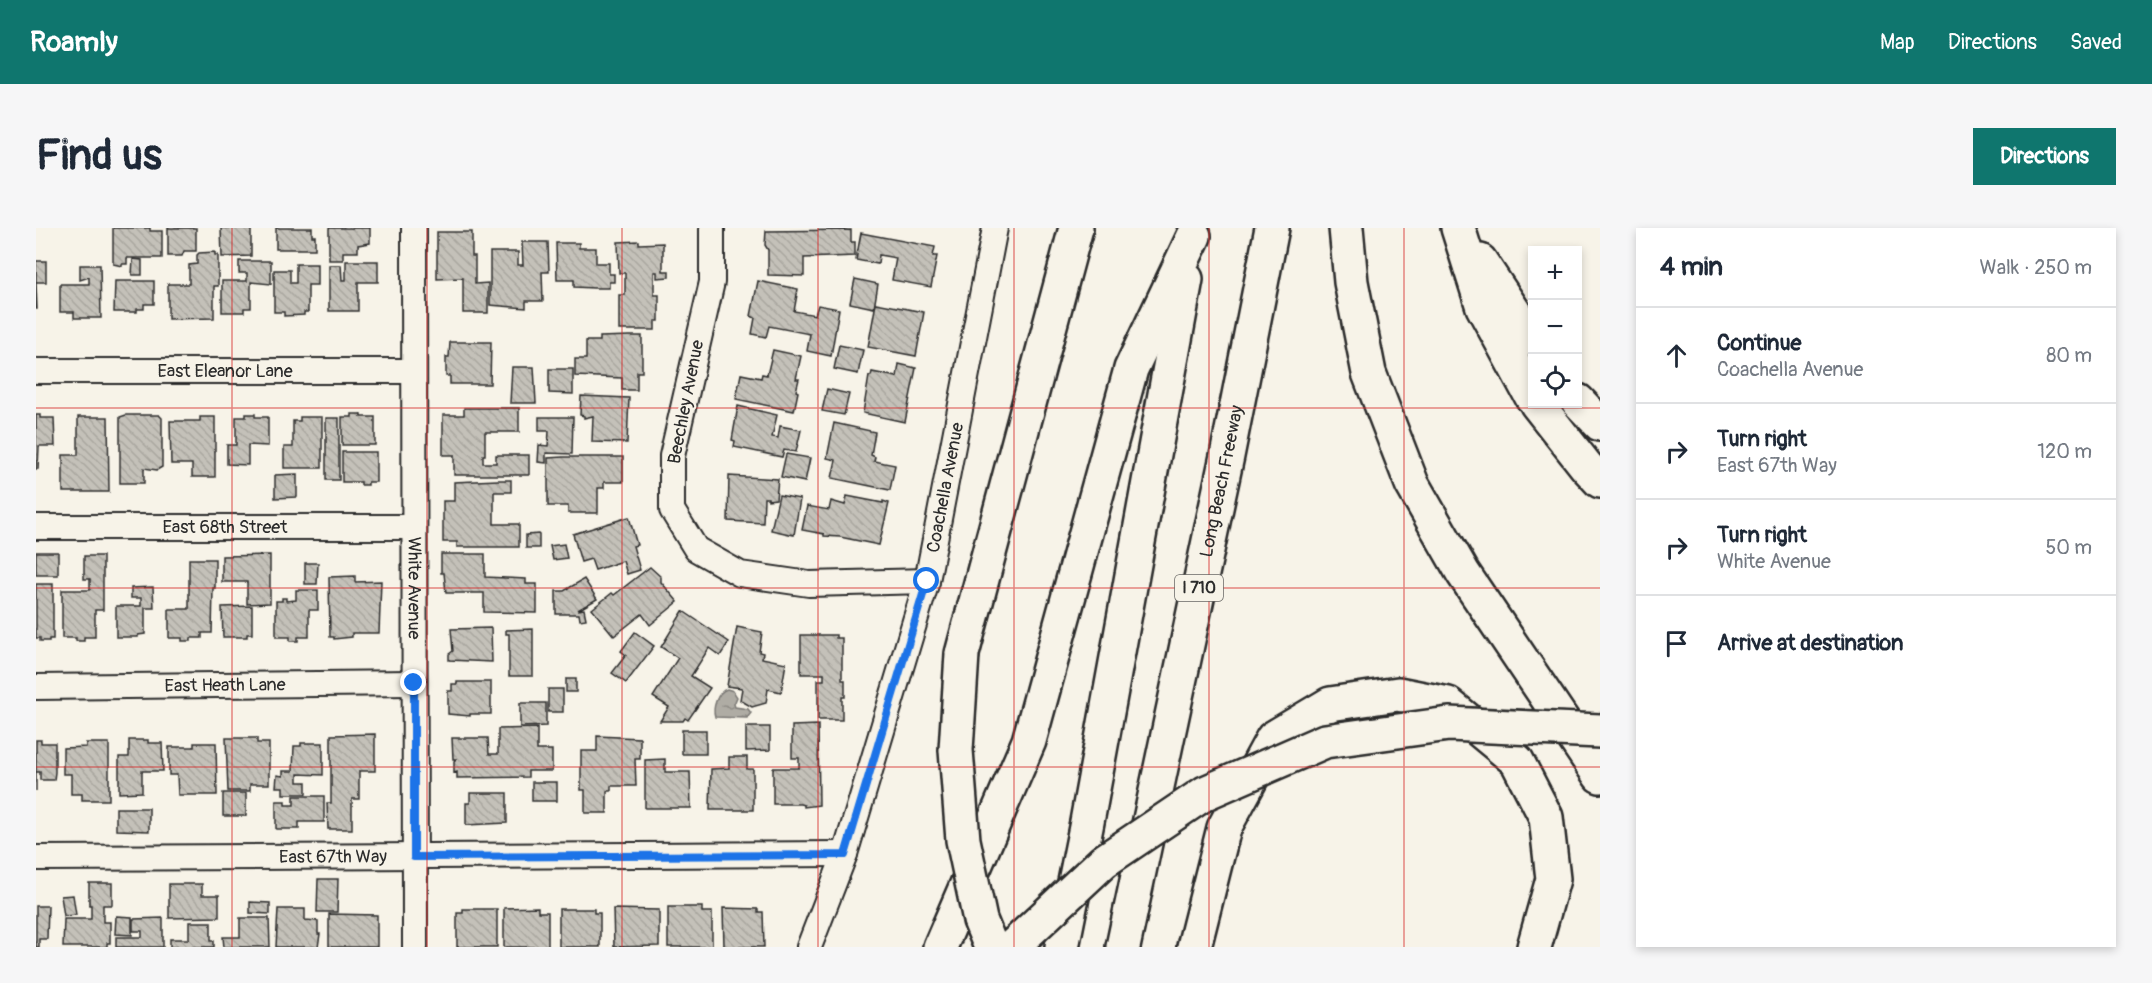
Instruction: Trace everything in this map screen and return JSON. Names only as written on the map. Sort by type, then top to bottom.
[{"type":"highway","points":[[991,947],[980,920],[963,840],[956,750],[963,654],[1076,228]]},
{"type":"highway","name":"Long Beach Freeway","points":[[1123,947],[1225,468],[1272,228]]},
{"type":"highway","points":[[1346,228],[1351,282],[1369,373],[1412,484],[1463,573],[1600,777]]},
{"type":"highway","points":[[1459,228],[1528,332]]},
{"type":"highway","points":[[1459,228],[1484,307],[1528,389]]},
{"type":"highway","points":[[940,947],[1029,741],[1131,369],[1195,232]]},
{"type":"highway","points":[[1062,947],[1195,232]]},
{"type":"highway","points":[[1582,405],[1600,424]]},
{"type":"highway","points":[[1540,408],[1600,481]]},
{"type":"highway","points":[[1194,947],[1224,828],[1273,738],[1330,704],[1398,694],[1448,704],[1517,761],[1546,817],[1553,879],[1534,947]]},
{"type":"highway","points":[[1012,947],[1104,861],[1205,793],[1325,741],[1449,724],[1600,731]]},
{"type":"street","name":"White Avenue","points":[[414,228],[414,947]]},
{"type":"street","name":"Beechley Avenue","points":[[712,228],[712,282],[672,456],[672,510],[696,549],[740,574],[809,584],[927,581]]},
{"type":"street","name":"Coachella Avenue","points":[[809,947],[845,855],[927,581],[995,228]]},
{"type":"street","name":"East Eleanor Lane","points":[[36,371],[414,371]]},
{"type":"street","name":"East 68th Street","points":[[36,527],[414,527]]},
{"type":"street","name":"East Heath Lane","points":[[36,687],[414,683]]},
{"type":"street","name":"East 67th Way","points":[[36,858],[845,855]]},
{"type":"water","points":[[727,689],[733,691],[737,697],[735,707],[748,709],[751,713],[747,718],[715,717],[716,701],[720,693]]},
{"type":"building","points":[[113,228],[150,228],[150,231],[162,231],[162,258],[127,258],[127,264],[122,264],[122,266],[113,264]]},
{"type":"building","points":[[168,228],[196,228],[196,251],[184,251],[182,256],[168,256]]},
{"type":"building","points":[[221,228],[251,228],[251,256],[222,257]]},
{"type":"building","points":[[276,228],[312,228],[312,236],[315,236],[315,249],[276,249]]},
{"type":"building","points":[[329,228],[370,228],[370,243],[358,245],[358,252],[343,252],[343,260],[329,260]]},
{"type":"building","points":[[851,230],[851,242],[855,242],[855,256],[804,258],[804,276],[768,275],[766,231]]},
{"type":"building","points":[[437,232],[472,232],[475,284],[488,283],[488,313],[463,313],[463,278],[437,279]]},
{"type":"building","points":[[861,233],[935,247],[933,256],[937,256],[931,287],[892,280],[896,258],[879,255],[878,264],[856,260]]},
{"type":"building","points":[[639,241],[639,244],[663,243],[663,271],[669,271],[669,277],[657,278],[657,272],[654,272],[654,295],[659,295],[659,321],[655,321],[655,330],[619,330],[619,295],[625,295],[625,273],[619,273],[618,242]]},
{"type":"building","points":[[522,242],[548,242],[549,272],[542,272],[543,301],[526,301],[526,308],[490,305],[490,252],[518,252],[518,265],[523,265]]},
{"type":"building","points":[[556,243],[579,243],[579,248],[596,248],[596,263],[609,263],[609,274],[614,274],[614,282],[609,282],[609,288],[594,288],[574,287],[574,280],[557,280]]},
{"type":"building","points":[[215,252],[215,255],[218,255],[218,286],[214,286],[214,318],[168,319],[168,284],[189,284],[189,265],[197,264],[197,255]]},
{"type":"building","points":[[133,259],[142,260],[142,275],[132,275]]},
{"type":"building","points":[[36,261],[46,261],[46,282],[36,282]]},
{"type":"building","points":[[239,261],[271,261],[271,284],[251,282],[251,308],[244,308],[244,312],[222,312],[222,281],[247,281],[247,273],[239,273]]},
{"type":"building","points":[[346,261],[378,261],[378,282],[358,282],[358,311],[329,311],[329,265],[341,265],[342,280],[346,280]]},
{"type":"building","points":[[296,264],[317,264],[317,285],[308,285],[308,312],[304,312],[304,315],[284,316],[284,312],[274,312],[274,270],[290,270],[290,283],[296,283]]},
{"type":"building","points":[[80,265],[100,265],[101,318],[74,318],[74,312],[60,312],[60,284],[89,284],[89,277],[80,280]]},
{"type":"building","points":[[855,279],[878,284],[874,308],[850,303]]},
{"type":"building","points":[[115,281],[154,281],[154,304],[144,304],[144,309],[137,309],[137,312],[114,312]]},
{"type":"building","points":[[758,281],[798,289],[794,311],[815,315],[818,305],[839,309],[831,356],[807,351],[810,334],[769,326],[766,337],[752,334],[755,318],[751,316]]},
{"type":"building","points":[[876,303],[924,312],[916,356],[868,347]]},
{"type":"building","points":[[642,336],[642,372],[637,372],[637,390],[622,390],[622,378],[575,376],[575,359],[586,359],[586,341],[600,341],[600,337]]},
{"type":"building","points":[[450,342],[491,342],[490,384],[450,384],[450,376],[446,376],[446,357],[449,357]]},
{"type":"building","points":[[839,345],[863,350],[858,374],[834,369]]},
{"type":"building","points":[[773,350],[801,356],[796,379],[799,379],[794,411],[736,399],[741,374],[761,378],[762,374],[767,375]]},
{"type":"building","points":[[899,364],[916,368],[905,422],[863,413],[869,376],[872,372],[897,377]]},
{"type":"building","points":[[512,367],[534,367],[536,403],[510,403]]},
{"type":"building","points":[[549,369],[573,369],[573,394],[549,393]]},
{"type":"building","points":[[827,389],[849,394],[844,415],[822,411]]},
{"type":"building","points":[[581,396],[629,398],[627,443],[592,442],[593,416],[584,418],[580,415]]},
{"type":"building","points":[[738,406],[777,415],[772,437],[778,438],[780,426],[801,430],[796,452],[784,450],[782,457],[734,447],[735,441],[732,440]]},
{"type":"building","points":[[464,408],[519,408],[519,432],[485,432],[483,463],[496,463],[496,455],[529,455],[529,475],[454,475],[454,455],[443,455],[443,415],[464,415]]},
{"type":"building","points":[[246,414],[268,417],[268,446],[248,445],[248,465],[227,464],[227,445],[236,445],[236,417],[246,417]]},
{"type":"building","points":[[352,414],[361,414],[361,417],[375,417],[375,445],[342,445],[342,417],[352,417]]},
{"type":"building","points":[[36,415],[40,415],[40,418],[54,418],[55,446],[39,446],[38,469],[36,469]]},
{"type":"building","points":[[159,415],[162,418],[162,467],[157,470],[144,468],[144,483],[120,483],[120,417]]},
{"type":"building","points":[[78,417],[108,417],[109,492],[63,492],[63,455],[78,455]]},
{"type":"building","points":[[200,417],[215,417],[215,477],[192,477],[192,464],[171,464],[170,421],[200,421]]},
{"type":"building","points":[[300,417],[322,417],[322,468],[284,468],[284,447],[293,447],[293,421],[300,421]]},
{"type":"building","points":[[539,417],[573,417],[572,454],[546,453],[546,463],[538,462],[539,445],[548,446],[549,431],[539,431]]},
{"type":"building","points":[[326,418],[339,418],[339,480],[326,480]]},
{"type":"building","points":[[834,423],[875,432],[871,455],[875,457],[874,461],[895,465],[890,490],[832,478],[836,460],[827,458]]},
{"type":"building","points":[[342,452],[376,452],[376,482],[361,485],[361,482],[342,482]]},
{"type":"building","points":[[786,454],[810,458],[805,482],[781,477]]},
{"type":"building","points":[[623,457],[623,482],[604,482],[604,488],[598,488],[598,513],[568,513],[568,506],[548,506],[548,458]]},
{"type":"building","points":[[297,474],[297,497],[275,498],[275,475]]},
{"type":"building","points":[[729,476],[778,479],[776,499],[764,498],[763,523],[728,521]]},
{"type":"building","points":[[511,480],[511,492],[494,492],[494,524],[519,524],[519,547],[457,547],[457,542],[443,542],[443,501],[454,501],[454,482]]},
{"type":"building","points":[[779,495],[800,499],[794,535],[771,530]]},
{"type":"building","points":[[847,496],[889,503],[879,545],[802,530],[807,506],[829,510],[831,501],[845,505]]},
{"type":"building","points":[[629,517],[637,545],[633,546],[640,570],[627,574],[623,561],[595,570],[591,559],[581,562],[573,534]]},
{"type":"building","points":[[539,534],[539,548],[526,548],[526,535]]},
{"type":"building","points":[[564,544],[567,558],[553,560],[550,546]]},
{"type":"building","points":[[36,552],[58,552],[58,575],[36,575]]},
{"type":"building","points":[[441,554],[485,554],[485,577],[526,579],[526,584],[537,584],[537,613],[484,612],[484,593],[446,593],[444,573],[441,573]]},
{"type":"building","points":[[270,555],[270,603],[247,604],[247,582],[222,582],[222,556]]},
{"type":"building","points":[[84,556],[103,556],[103,610],[95,610],[95,637],[84,637],[84,641],[76,641],[76,638],[62,638],[62,590],[90,590],[90,579],[84,579]]},
{"type":"building","points":[[189,559],[215,559],[212,633],[202,633],[202,638],[182,641],[182,638],[169,638],[169,609],[189,609]]},
{"type":"building","points":[[305,563],[318,563],[317,584],[305,584]]},
{"type":"building","points":[[650,567],[661,577],[661,582],[678,602],[650,625],[642,614],[614,636],[592,609]]},
{"type":"building","points":[[355,576],[355,582],[381,581],[379,633],[352,633],[352,637],[334,639],[330,637],[329,577]]},
{"type":"building","points":[[584,579],[597,599],[578,610],[584,609],[586,619],[580,620],[579,614],[556,614],[556,591],[564,591]]},
{"type":"building","points":[[36,584],[53,584],[53,639],[49,641],[40,641],[40,638],[36,638]]},
{"type":"building","points":[[153,587],[154,608],[145,608],[145,634],[138,635],[138,637],[116,637],[116,606],[141,606],[141,598],[131,598],[131,588]]},
{"type":"building","points":[[296,590],[318,590],[318,610],[309,610],[309,637],[298,637],[298,641],[290,641],[290,637],[276,637],[276,601],[282,601],[282,598],[286,598],[286,601],[296,600]]},
{"type":"building","points":[[252,606],[252,634],[247,634],[247,637],[223,637],[222,607]]},
{"type":"building","points":[[683,611],[729,642],[720,656],[709,648],[691,676],[710,688],[688,720],[685,718],[683,721],[660,721],[669,707],[653,697],[678,658],[661,647]]},
{"type":"building","points":[[737,627],[762,632],[759,652],[763,653],[762,658],[786,663],[781,692],[768,689],[766,703],[752,707],[740,700],[742,688],[727,686]]},
{"type":"building","points":[[491,628],[492,662],[449,660],[449,654],[453,651],[451,629]]},
{"type":"building","points":[[533,629],[533,676],[509,676],[509,634],[506,634],[506,630]]},
{"type":"building","points":[[635,632],[654,646],[626,683],[612,673],[626,655],[621,651]]},
{"type":"building","points":[[801,635],[836,635],[836,638],[842,638],[842,680],[845,680],[845,697],[842,697],[842,720],[818,720],[818,680],[824,680],[824,674],[801,674]]},
{"type":"building","points":[[566,679],[576,679],[576,692],[566,692]]},
{"type":"building","points":[[457,682],[491,682],[491,714],[470,714],[470,716],[448,714],[448,691],[452,691],[452,684],[457,684]]},
{"type":"building","points":[[548,689],[563,689],[563,712],[548,712]]},
{"type":"building","points":[[520,703],[546,703],[546,726],[520,727]]},
{"type":"building","points":[[818,725],[819,805],[804,807],[800,804],[773,804],[773,768],[799,768],[799,758],[792,758],[792,726]]},
{"type":"building","points":[[746,727],[770,727],[770,750],[746,751]]},
{"type":"building","points":[[537,728],[537,750],[552,750],[552,771],[528,771],[528,777],[457,778],[457,772],[454,773],[456,759],[453,759],[452,738],[488,738],[489,754],[498,754],[498,729]]},
{"type":"building","points":[[682,730],[706,730],[706,754],[682,754]]},
{"type":"building","points":[[375,734],[375,771],[359,771],[359,799],[352,799],[352,829],[328,829],[327,803],[331,803],[331,735]]},
{"type":"building","points":[[597,736],[640,738],[640,759],[635,759],[636,786],[611,786],[611,791],[607,791],[607,813],[585,813],[585,790],[581,790],[581,751],[597,751]]},
{"type":"building","points":[[226,738],[257,738],[257,743],[269,743],[269,784],[250,784],[250,791],[228,791]]},
{"type":"building","points":[[36,740],[41,740],[41,743],[55,743],[54,780],[40,780],[40,772],[36,772]]},
{"type":"building","points":[[129,740],[162,743],[163,771],[142,771],[142,792],[119,793],[119,757],[129,757]]},
{"type":"building","points":[[86,743],[109,743],[109,800],[82,800],[82,794],[71,794],[71,774],[63,774],[63,748],[86,747]]},
{"type":"building","points":[[194,743],[216,743],[217,795],[178,795],[177,775],[169,775],[169,747],[194,747]]},
{"type":"building","points":[[301,743],[323,743],[323,775],[298,774],[298,782],[306,782],[306,794],[283,794],[283,787],[276,787],[277,775],[283,776],[283,771],[293,771],[294,746],[301,746]]},
{"type":"building","points":[[729,757],[747,757],[747,769],[753,769],[753,810],[710,810],[711,769],[729,768]]},
{"type":"building","points":[[665,759],[665,772],[690,772],[691,808],[645,808],[645,760]]},
{"type":"building","points":[[532,782],[557,782],[557,801],[532,801]]},
{"type":"building","points":[[223,793],[246,793],[246,816],[223,816]]},
{"type":"building","points":[[470,793],[507,793],[507,823],[466,825],[466,803],[470,803]]},
{"type":"building","points":[[294,796],[324,796],[324,822],[299,822],[299,829],[276,829],[276,801],[285,801],[285,805],[294,805]]},
{"type":"building","points":[[116,808],[149,808],[149,831],[116,830]]},
{"type":"building","points":[[318,879],[338,879],[337,912],[317,912]]},
{"type":"building","points":[[89,883],[112,883],[112,905],[103,905],[103,922],[110,922],[110,943],[107,943],[107,947],[63,947],[64,919],[91,919]]},
{"type":"building","points":[[169,884],[202,884],[202,895],[219,895],[219,917],[169,918]]},
{"type":"building","points":[[73,895],[76,915],[64,916],[61,896]]},
{"type":"building","points":[[250,902],[270,903],[270,914],[250,913]]},
{"type":"building","points":[[36,906],[48,906],[47,939],[39,939],[39,947],[36,947]]},
{"type":"building","points":[[538,907],[538,912],[548,912],[548,947],[504,947],[504,908]]},
{"type":"building","points":[[668,907],[702,907],[702,912],[712,912],[712,947],[668,947]]},
{"type":"building","points":[[723,908],[758,909],[758,912],[763,912],[764,947],[724,947]]},
{"type":"building","points":[[278,909],[305,909],[305,920],[318,921],[318,934],[320,934],[318,947],[276,947]]},
{"type":"building","points":[[463,909],[497,909],[497,947],[457,947],[457,913],[463,913]]},
{"type":"building","points":[[559,909],[594,909],[594,913],[600,913],[600,947],[559,947]]},
{"type":"building","points":[[613,909],[659,910],[659,946],[614,947]]},
{"type":"building","points":[[329,914],[377,915],[377,947],[329,947]]},
{"type":"building","points":[[116,916],[132,917],[132,935],[115,934]]},
{"type":"building","points":[[163,918],[163,947],[116,947],[116,937],[142,937],[142,931],[133,931],[133,919]]},
{"type":"building","points":[[240,918],[269,918],[270,947],[224,947],[223,937],[240,937]]},
{"type":"building","points":[[189,922],[211,922],[211,941],[214,941],[214,947],[170,947],[170,939],[189,939]]},
{"type":"route","points":[[414,683],[414,857],[845,855],[927,581]]}]
